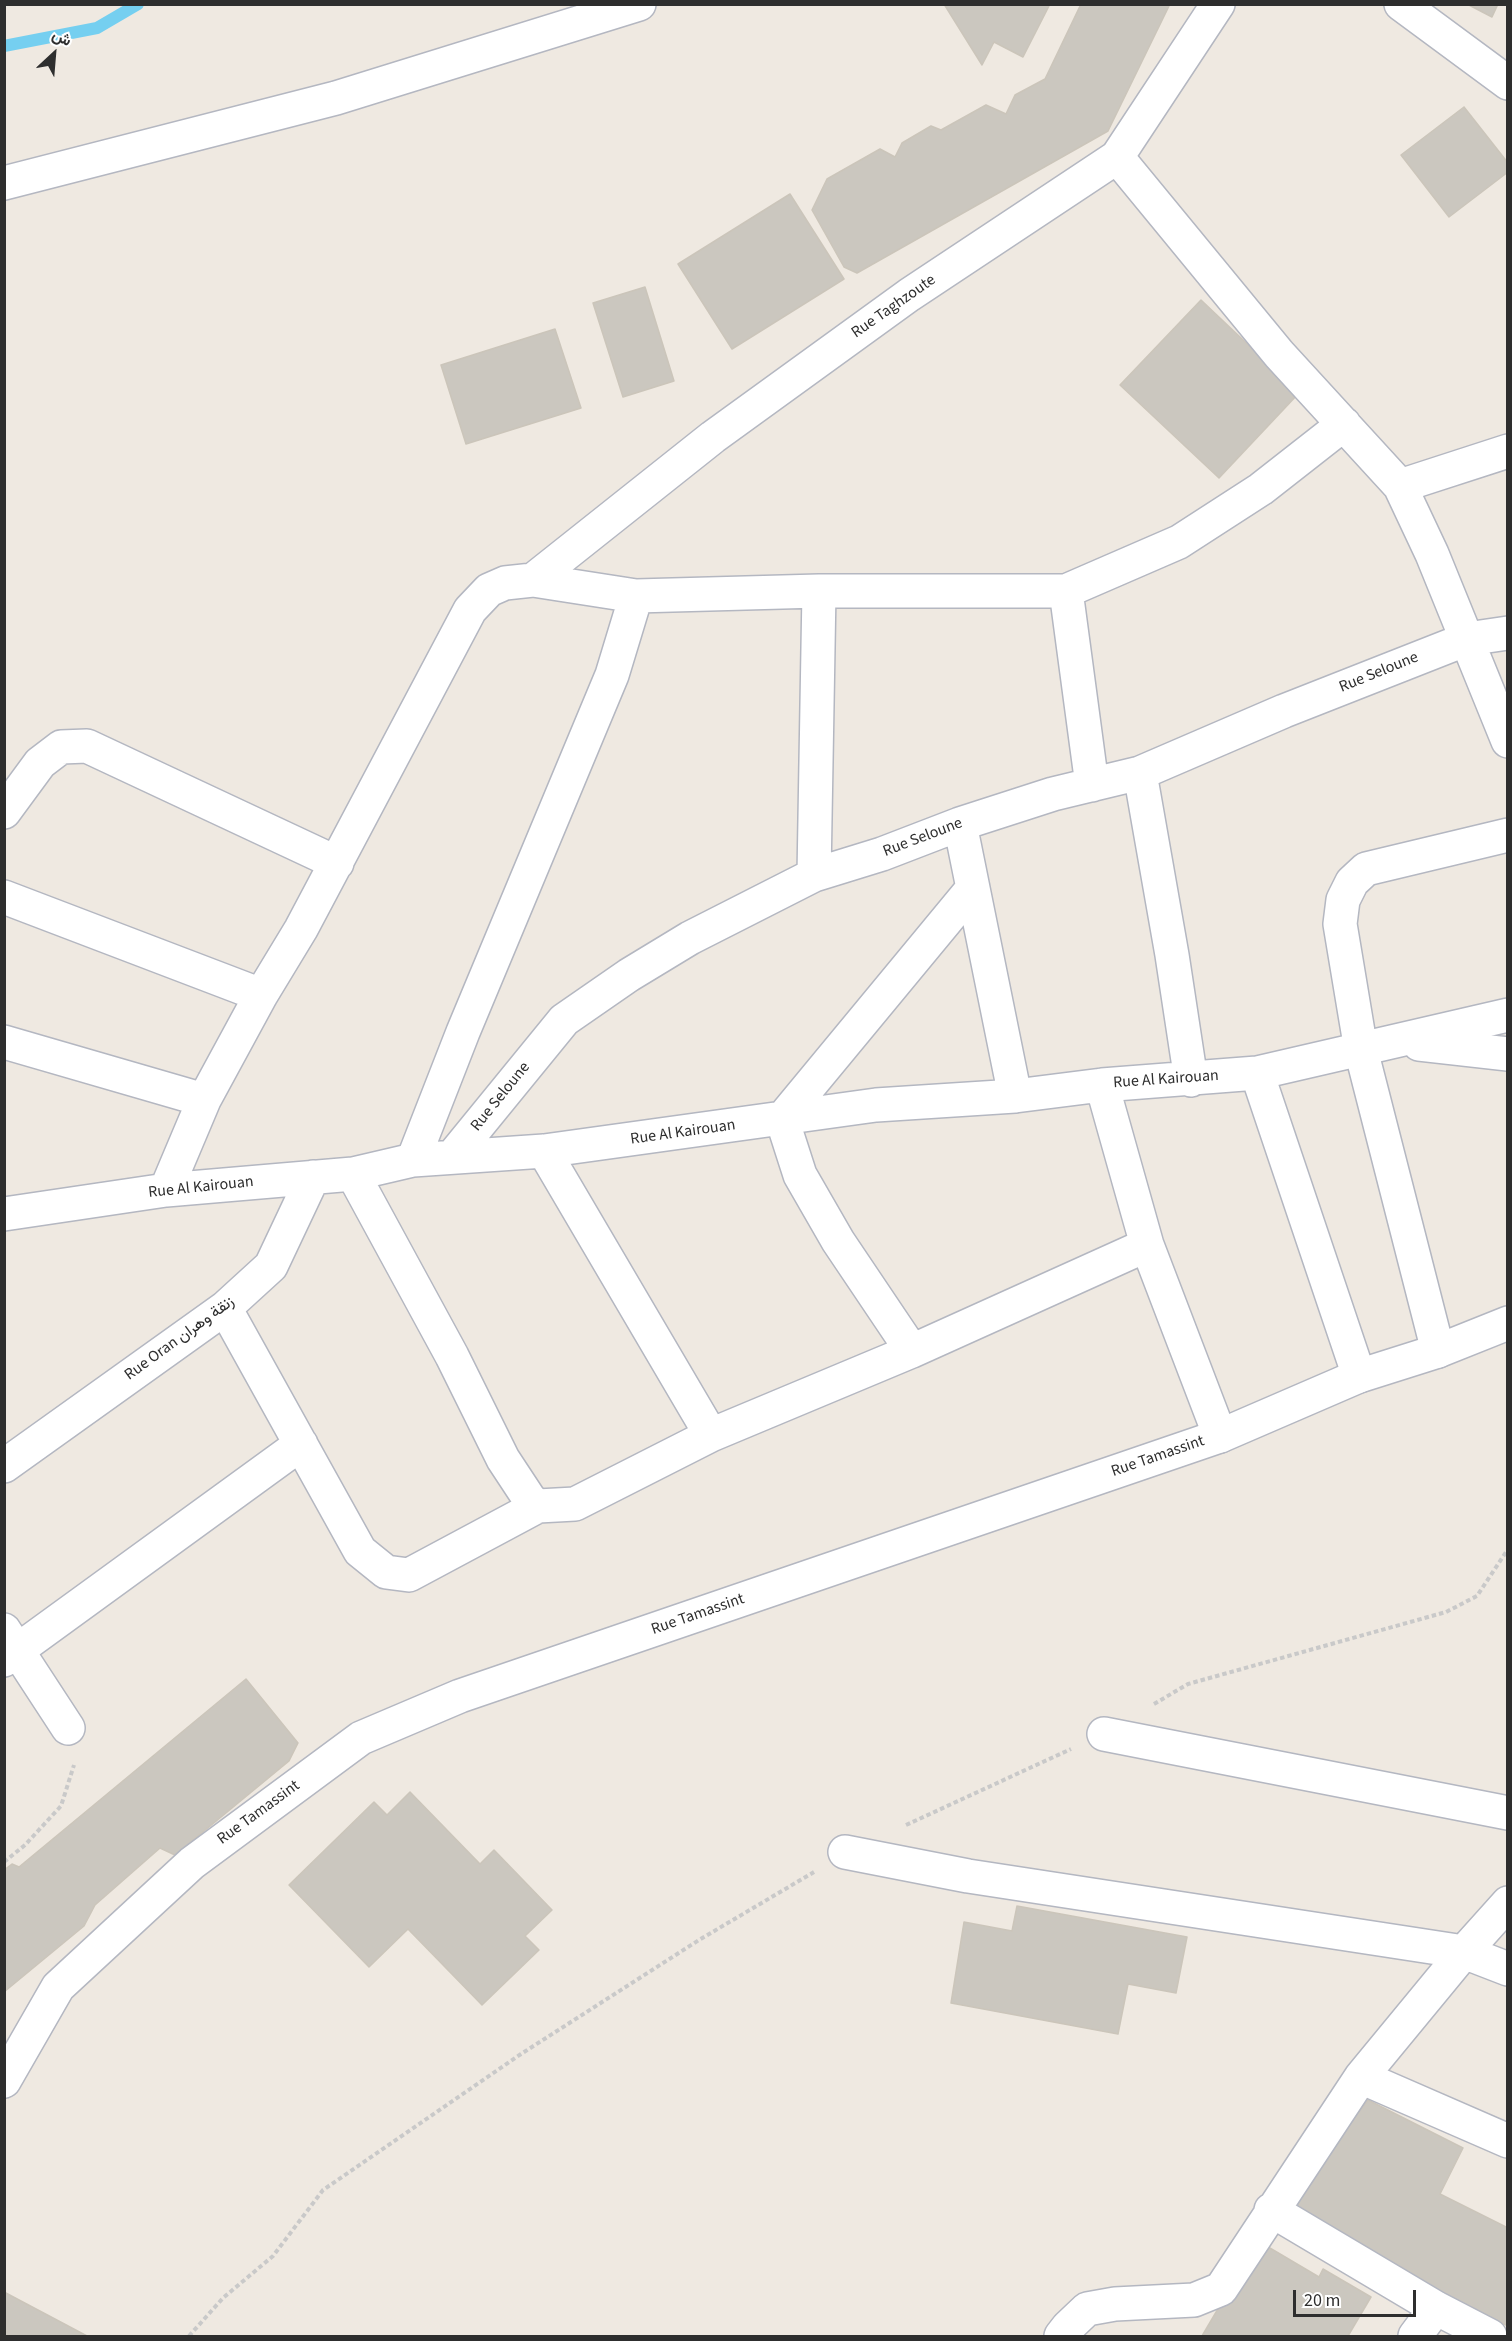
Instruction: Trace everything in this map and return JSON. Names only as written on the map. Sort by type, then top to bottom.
[{"type":"street","points":[[4,183],[336,98],[639,4]]},
{"type":"street","name":"Rue Taghzoute","points":[[533,580],[713,437],[881,315],[1117,157],[1218,4]]},
{"type":"street","points":[[1401,4],[1508,83]]},
{"type":"street","points":[[1117,157],[1279,354],[1400,486],[1432,554],[1508,741]]},
{"type":"street","points":[[166,1190],[204,1100],[337,863],[470,610],[489,590],[505,583],[533,580],[636,596],[819,591],[1066,591],[1179,542],[1262,489],[1344,424]]},
{"type":"street","points":[[1400,486],[1508,451]]},
{"type":"street","points":[[814,875],[819,591]]},
{"type":"street","points":[[1066,591],[1092,785]]},
{"type":"street","points":[[413,1160],[463,1032],[612,675],[636,596]]},
{"type":"street","name":"Rue Seloune","points":[[453,1156],[564,1020],[629,975],[690,938],[814,875],[882,854],[960,824],[1053,794],[1140,774],[1284,711],[1467,639],[1508,633]]},
{"type":"street","points":[[4,812],[40,764],[61,747],[87,746],[337,863]]},
{"type":"street","points":[[1140,774],[1172,955],[1191,1080]]},
{"type":"street","points":[[960,824],[1015,1096]]},
{"type":"street","points":[[1438,1352],[1361,1050],[1340,924],[1343,900],[1352,882],[1366,869],[1508,835]]},
{"type":"street","points":[[912,1351],[838,1241],[800,1175],[782,1119],[973,888]]},
{"type":"street","points":[[4,897],[261,995]]},
{"type":"street","name":"Rue Al Kairouan","points":[[4,1214],[166,1190],[353,1174],[413,1160],[544,1151],[876,1105],[1015,1096],[1102,1085],[1191,1080],[1257,1073],[1508,1015]]},
{"type":"street","points":[[1400,1041],[1508,1054]]},
{"type":"street","points":[[4,1042],[204,1100]]},
{"type":"street","points":[[1257,1073],[1359,1376]]},
{"type":"street","points":[[1102,1085],[1147,1245],[1220,1436]]},
{"type":"street","points":[[544,1151],[711,1435]]},
{"type":"street","points":[[353,1174],[452,1356],[503,1459],[530,1500],[538,1506]]},
{"type":"street","name":"Rue Oran زنقة وهران","points":[[4,1466],[225,1308],[271,1266],[313,1177]]},
{"type":"street","points":[[225,1308],[360,1551],[386,1572],[409,1575],[538,1506],[575,1504],[711,1435],[912,1351],[1147,1245]]},
{"type":"street","name":"Rue Tamassint","points":[[4,2081],[58,1988],[192,1863],[361,1738],[460,1696],[1220,1436],[1359,1376],[1438,1352],[1508,1323]]},
{"type":"street","points":[[68,1728],[9,1646],[301,1444]]},
{"type":"street","points":[[1104,1734],[1508,1813]]},
{"type":"street","points":[[845,1852],[968,1876],[1464,1952],[1508,1969]]},
{"type":"street","points":[[1061,2337],[1087,2309],[1115,2304],[1194,2301],[1221,2289],[1271,2210],[1361,2077],[1464,1952],[1508,1903]]},
{"type":"street","points":[[1361,2077],[1508,2141]]},
{"type":"street","points":[[1271,2210],[1436,2308],[1490,2337]]},
{"type":"street","points":[[1415,2337],[1436,2308]]},
{"type":"path","points":[[899,1828],[1104,1734],[1188,1684],[1446,1612],[1477,1596],[1508,1549]]},
{"type":"path","points":[[4,1862],[25,1845],[61,1806],[74,1768],[68,1728]]},
{"type":"path","points":[[189,2337],[223,2298],[273,2256],[323,2190],[521,2054],[845,1852]]},
{"type":"building","points":[[944,4],[1050,4],[1023,57],[994,42],[982,65]]},
{"type":"building","points":[[1081,4],[1170,4],[1108,131],[857,273],[844,267],[812,210],[827,179],[880,149],[895,157],[902,143],[931,126],[941,130],[986,105],[1006,114],[1015,95],[1045,79]]},
{"type":"building","points":[[1467,4],[1498,4],[1492,17]]},
{"type":"building","points":[[1464,107],[1508,163],[1508,172],[1449,217],[1401,155]]},
{"type":"building","points":[[790,194],[844,279],[732,349],[678,264]]},
{"type":"building","points":[[645,287],[674,381],[623,397],[593,303]]},
{"type":"building","points":[[1201,300],[1299,393],[1219,478],[1120,385]]},
{"type":"building","points":[[555,329],[581,408],[466,444],[441,365]]},
{"type":"building","points":[[246,1679],[298,1743],[289,1761],[175,1855],[160,1848],[95,1905],[84,1926],[4,1992],[4,1870],[12,1864],[19,1867]]},
{"type":"building","points":[[410,1792],[480,1864],[494,1850],[552,1910],[525,1936],[539,1950],[482,2005],[408,1929],[369,1967],[289,1885],[374,1802],[387,1815]]},
{"type":"building","points":[[1017,1906],[1187,1937],[1176,1993],[1128,1984],[1118,2034],[951,2003],[964,1922],[1012,1931]]},
{"type":"building","points":[[1368,2100],[1463,2148],[1440,2194],[1508,2228],[1508,2326],[1281,2211]]},
{"type":"building","points":[[1258,2241],[1319,2277],[1323,2269],[1371,2297],[1348,2336],[1202,2336]]},
{"type":"building","points":[[4,2292],[87,2336],[4,2336]]},
{"type":"waterway","points":[[4,46],[97,28],[138,4]]}]
